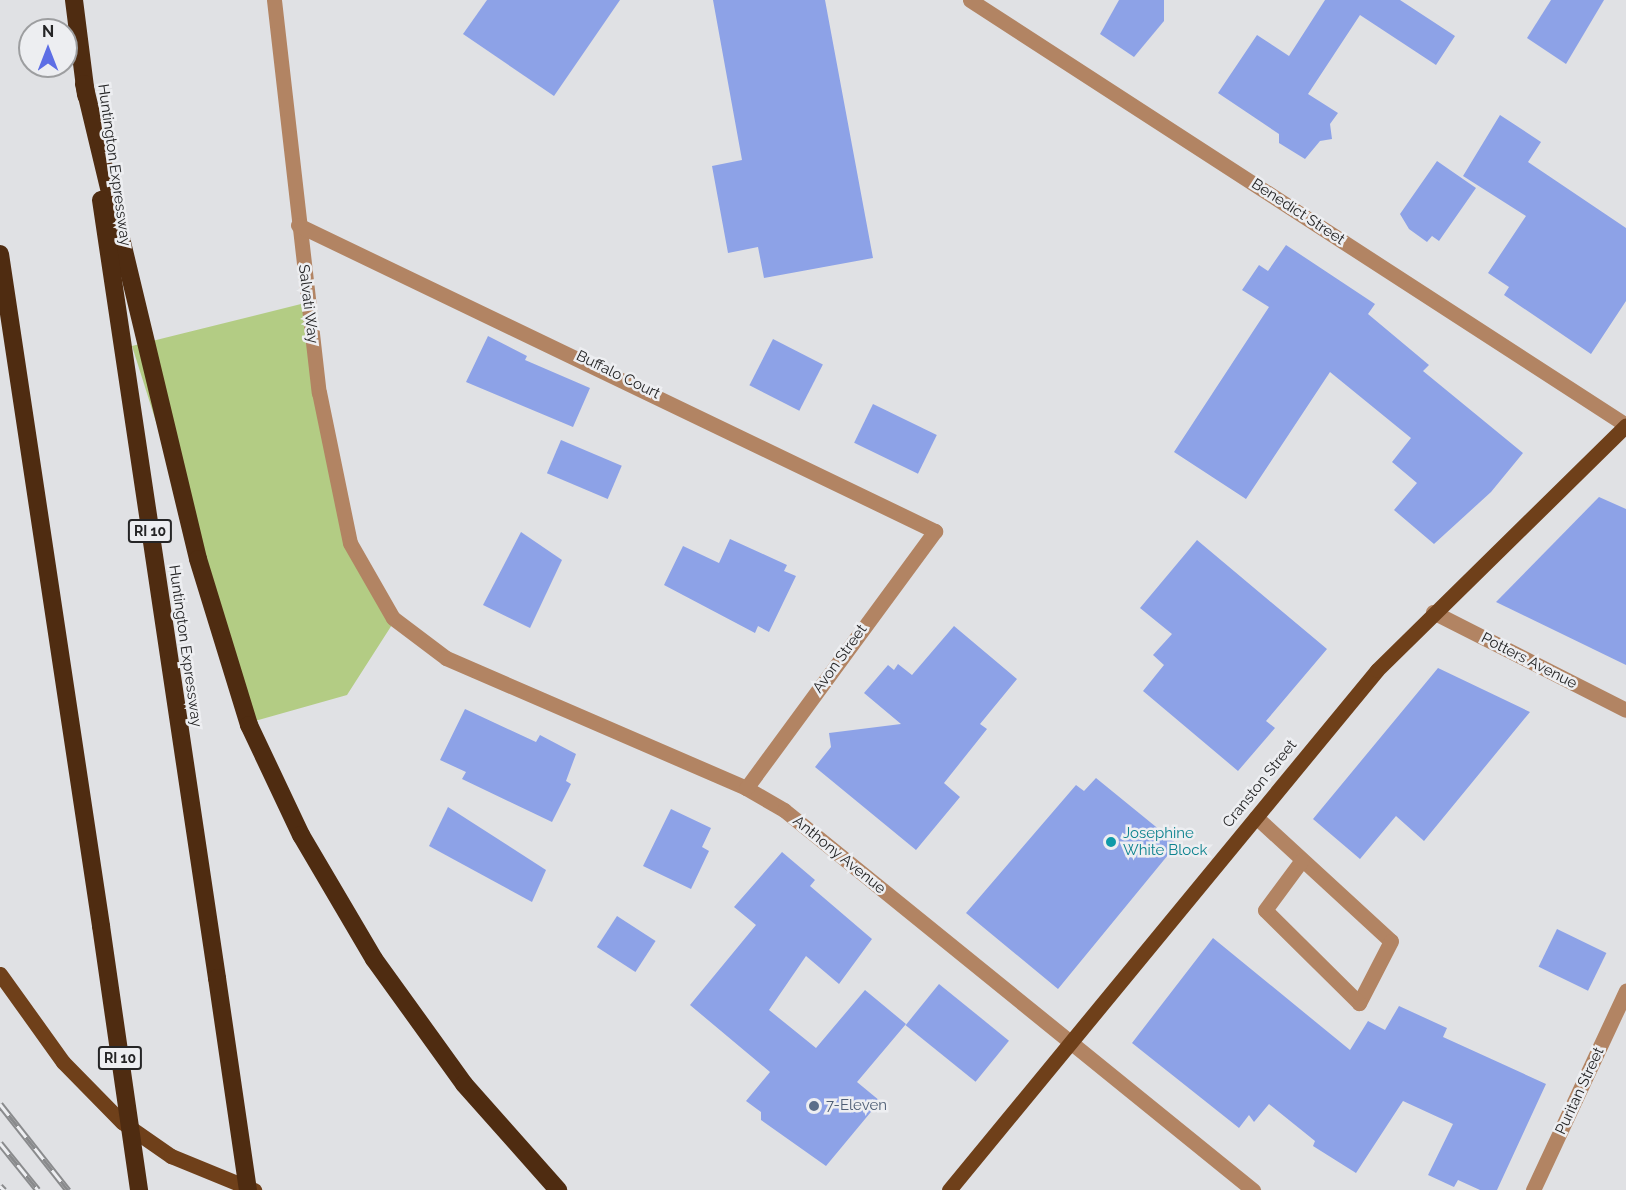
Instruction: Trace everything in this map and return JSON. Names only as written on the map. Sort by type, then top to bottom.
[{"type":"highway","name":"Huntington Expressway","points":[[74,0],[84,84],[248,1190]]},
{"type":"highway","points":[[84,84],[200,570],[249,724],[301,835],[374,958],[464,1084],[558,1190]]},
{"type":"highway","name":"RI 10","points":[[0,254],[139,1190]]},
{"type":"highway","points":[[0,337],[48,577]]},
{"type":"main road","name":"Cranston Street","points":[[949,1190],[1377,670],[1433,612],[1626,425]]},
{"type":"main road","points":[[0,974],[63,1062],[122,1122],[171,1156],[254,1190]]},
{"type":"street","name":"Salvati Way","points":[[274,0],[298,225],[319,392],[350,543],[379,598]]},
{"type":"street","name":"Benedict Street","points":[[970,0],[1626,425]]},
{"type":"street","name":"Buffalo Court","points":[[298,225],[935,531]]},
{"type":"street","name":"Avon Street","points":[[746,788],[935,531]]},
{"type":"street","name":"Anthony Avenue","points":[[379,598],[393,618],[446,658],[746,788],[784,810],[1253,1190]]},
{"type":"street","name":"Potters Avenue","points":[[1433,612],[1626,710]]},
{"type":"street","points":[[1256,817],[1391,941],[1359,1003],[1265,910],[1302,860]]},
{"type":"street","name":"Puritan Street","points":[[1533,1190],[1626,991]]},
{"type":"green space","points":[[309,302],[351,540],[397,617],[347,695],[251,722],[132,346]]},
{"type":"building","points":[[487,0],[620,0],[554,96],[463,34]]},
{"type":"building","points":[[713,0],[825,0],[873,258],[764,278],[758,247],[728,253],[712,166],[742,160]]},
{"type":"building","points":[[1119,0],[1164,0],[1164,21],[1134,57],[1100,34]]},
{"type":"building","points":[[1325,0],[1400,0],[1455,36],[1436,65],[1360,15],[1308,94],[1338,113],[1330,124],[1332,139],[1320,141],[1305,159],[1279,143],[1279,134],[1218,93],[1257,35],[1289,56]]},
{"type":"building","points":[[1551,0],[1604,0],[1566,64],[1527,38]]},
{"type":"building","points":[[1500,115],[1541,142],[1528,162],[1626,228],[1626,301],[1591,354],[1504,295],[1509,287],[1488,273],[1526,216],[1463,176]]},
{"type":"building","points":[[1437,161],[1476,188],[1439,241],[1432,236],[1427,242],[1409,229],[1400,214]]},
{"type":"building","points":[[1286,245],[1375,304],[1368,314],[1429,365],[1423,371],[1523,453],[1491,492],[1434,544],[1394,510],[1417,483],[1392,462],[1411,438],[1330,372],[1246,499],[1174,452],[1269,307],[1242,290],[1259,265],[1268,271]]},
{"type":"building","points":[[488,336],[527,356],[525,360],[590,388],[573,427],[466,382]]},
{"type":"building","points":[[773,339],[823,364],[799,411],[749,385]]},
{"type":"building","points":[[873,404],[937,435],[918,474],[854,443]]},
{"type":"building","points":[[561,440],[622,466],[608,499],[547,473]]},
{"type":"building","points":[[1599,497],[1626,509],[1626,665],[1496,602]]},
{"type":"building","points":[[521,532],[562,560],[530,628],[483,605]]},
{"type":"building","points":[[730,539],[787,565],[784,571],[796,576],[769,632],[758,626],[755,633],[664,585],[683,546],[719,563]]},
{"type":"building","points":[[1197,540],[1327,649],[1266,721],[1275,728],[1238,771],[1143,691],[1164,665],[1153,655],[1172,634],[1140,608]]},
{"type":"building","points":[[954,626],[1017,679],[980,724],[987,729],[944,783],[960,797],[916,850],[815,767],[831,747],[829,733],[901,724],[864,693],[888,665],[894,670],[898,664],[912,675]]},
{"type":"building","points":[[1438,668],[1530,712],[1424,841],[1396,816],[1360,859],[1313,819]]},
{"type":"building","points":[[465,709],[536,742],[540,735],[576,754],[566,781],[571,784],[552,822],[462,779],[466,772],[440,760]]},
{"type":"building","points":[[1096,778],[1177,844],[1058,989],[966,913],[1076,785],[1084,791]]},
{"type":"building","points":[[448,807],[546,870],[532,902],[429,846]]},
{"type":"building","points":[[671,809],[711,828],[702,847],[709,851],[691,889],[643,866]]},
{"type":"building","points":[[782,852],[815,880],[810,886],[872,939],[839,984],[806,956],[769,1010],[816,1048],[865,990],[906,1024],[857,1082],[880,1101],[826,1166],[761,1120],[761,1112],[746,1101],[770,1072],[690,1005],[756,925],[734,907]]},
{"type":"building","points":[[617,916],[656,941],[635,972],[597,947]]},
{"type":"building","points":[[1557,929],[1606,953],[1588,991],[1539,967]]},
{"type":"building","points":[[1213,938],[1350,1050],[1368,1021],[1385,1030],[1399,1006],[1447,1028],[1443,1037],[1546,1084],[1497,1190],[1480,1190],[1458,1180],[1454,1187],[1428,1175],[1453,1124],[1403,1101],[1356,1173],[1313,1146],[1315,1141],[1269,1104],[1254,1122],[1249,1115],[1239,1128],[1132,1043]]},
{"type":"building","points":[[939,984],[1009,1041],[976,1082],[906,1025]]},
{"type":"railway","points":[[0,1104],[68,1190]]},
{"type":"railway","points":[[0,1143],[38,1190]]},
{"type":"railway","points":[[0,1186],[4,1190]]},
{"type":"place","name":"Josephine White Block","points":[[1111,842]]},
{"type":"place","name":"7-Eleven","points":[[814,1106]]}]
